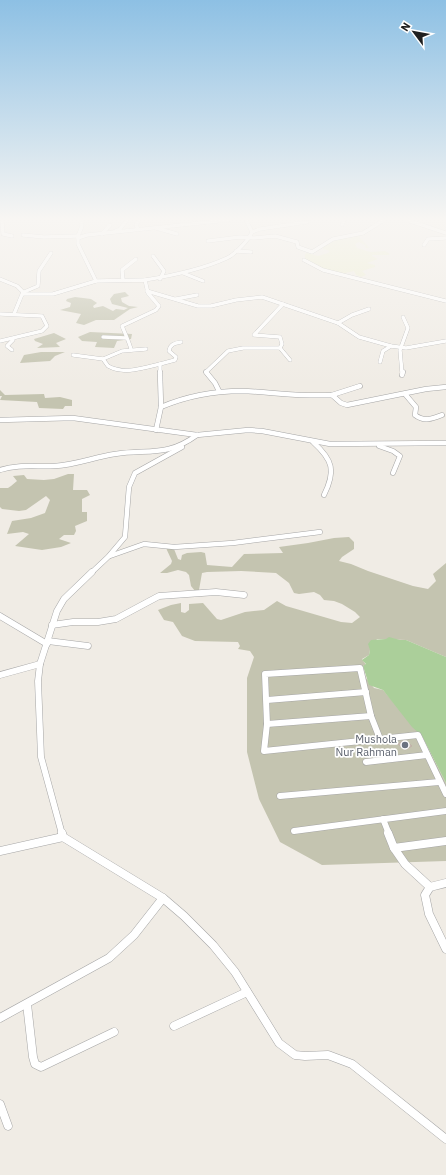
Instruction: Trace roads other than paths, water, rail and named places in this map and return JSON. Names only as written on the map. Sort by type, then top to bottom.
[{"type":"street","points":[[14,314],[23,293],[38,286],[39,275]]},
{"type":"street","points":[[93,275],[96,281]]},
{"type":"street","points":[[122,275],[123,280]]},
{"type":"street","points":[[160,279],[162,275]]},
{"type":"street","points":[[23,293],[53,294],[96,281],[160,279],[175,275]]},
{"type":"street","points":[[190,275],[203,281]]},
{"type":"street","points":[[342,275],[446,301]]},
{"type":"street","points":[[0,279],[18,286],[23,293]]},
{"type":"street","points":[[131,350],[131,345],[126,338],[123,325],[159,307],[147,291],[145,280]]},
{"type":"street","points":[[147,291],[198,306],[211,306],[260,297],[304,310],[338,323],[359,337],[400,348],[446,341]]},
{"type":"street","points":[[176,299],[197,295]]},
{"type":"street","points":[[280,348],[282,344],[280,338],[254,335],[283,304]]},
{"type":"street","points":[[338,323],[352,314],[364,312],[369,309]]},
{"type":"street","points":[[0,314],[40,315],[44,319],[47,326],[42,331],[0,342]]},
{"type":"street","points":[[402,375],[400,348],[408,330],[408,325],[403,317]]},
{"type":"street","points":[[103,337],[126,338]]},
{"type":"street","points":[[12,350],[8,348],[7,345],[14,338]]},
{"type":"street","points":[[103,359],[103,362],[107,367],[116,371],[160,364],[176,359],[169,351],[169,348],[172,344],[181,342]]},
{"type":"street","points":[[380,362],[382,352],[391,346]]},
{"type":"street","points":[[219,392],[215,382],[206,372],[225,352],[243,348],[280,348]]},
{"type":"street","points":[[280,348],[290,360]]},
{"type":"street","points":[[73,355],[103,359],[120,351],[146,349]]},
{"type":"street","points":[[156,430],[161,407],[160,364]]},
{"type":"street","points":[[161,407],[188,396],[219,392],[264,392],[314,396],[332,395],[360,386]]},
{"type":"street","points":[[332,395],[341,403],[347,405],[426,389],[446,387]]},
{"type":"street","points":[[405,394],[416,407],[415,415],[418,417],[428,420],[442,415]]},
{"type":"street","points":[[0,420],[73,418],[197,435],[248,430],[262,431],[313,442],[330,444],[446,443]]},
{"type":"street","points":[[197,435],[182,446],[143,467],[135,473],[132,478],[126,509],[126,532],[122,541],[108,557],[64,599],[57,611],[52,625],[40,664],[38,700],[41,757],[63,837],[163,898],[184,916],[213,945],[235,972],[279,1043],[286,1050],[292,1054],[314,1057],[326,1055],[340,1058],[352,1064],[446,1139]]},
{"type":"street","points":[[313,442],[325,452],[332,471],[332,480],[324,495]]},
{"type":"street","points":[[373,444],[393,451],[400,456],[393,473]]},
{"type":"street","points":[[0,470],[14,466],[56,466],[131,452],[155,453],[182,446]]},
{"type":"street","points":[[108,557],[144,544],[174,547],[233,543],[320,532]]},
{"type":"street","points":[[52,625],[73,622],[98,622],[116,619],[155,597],[216,592],[244,595]]},
{"type":"street","points":[[0,616],[47,642],[88,646]]},
{"type":"street","points":[[0,675],[40,664]]},
{"type":"street","points":[[380,740],[371,716],[360,668],[265,674],[267,724],[264,751],[380,740],[418,735],[446,794]]},
{"type":"street","points":[[267,700],[366,692]]},
{"type":"street","points":[[267,724],[371,716]]},
{"type":"street","points":[[366,762],[427,755]]},
{"type":"street","points":[[280,796],[439,782]]},
{"type":"street","points":[[294,831],[446,811]]},
{"type":"street","points":[[383,819],[394,848],[405,864],[430,886]]},
{"type":"street","points":[[0,851],[63,837]]},
{"type":"street","points":[[394,848],[446,841]]},
{"type":"street","points":[[430,886],[446,883]]},
{"type":"street","points":[[430,886],[425,895],[427,905],[446,949]]},
{"type":"street","points":[[0,1018],[113,956],[137,934],[163,898]]},
{"type":"street","points":[[174,1026],[247,992]]},
{"type":"street","points":[[27,1004],[33,1057],[35,1064],[41,1067],[114,1032]]},
{"type":"street","points":[[0,1104],[8,1126]]},
{"type":"place","name":"Mushola Nur Rahman","points":[[405,745]]}]
